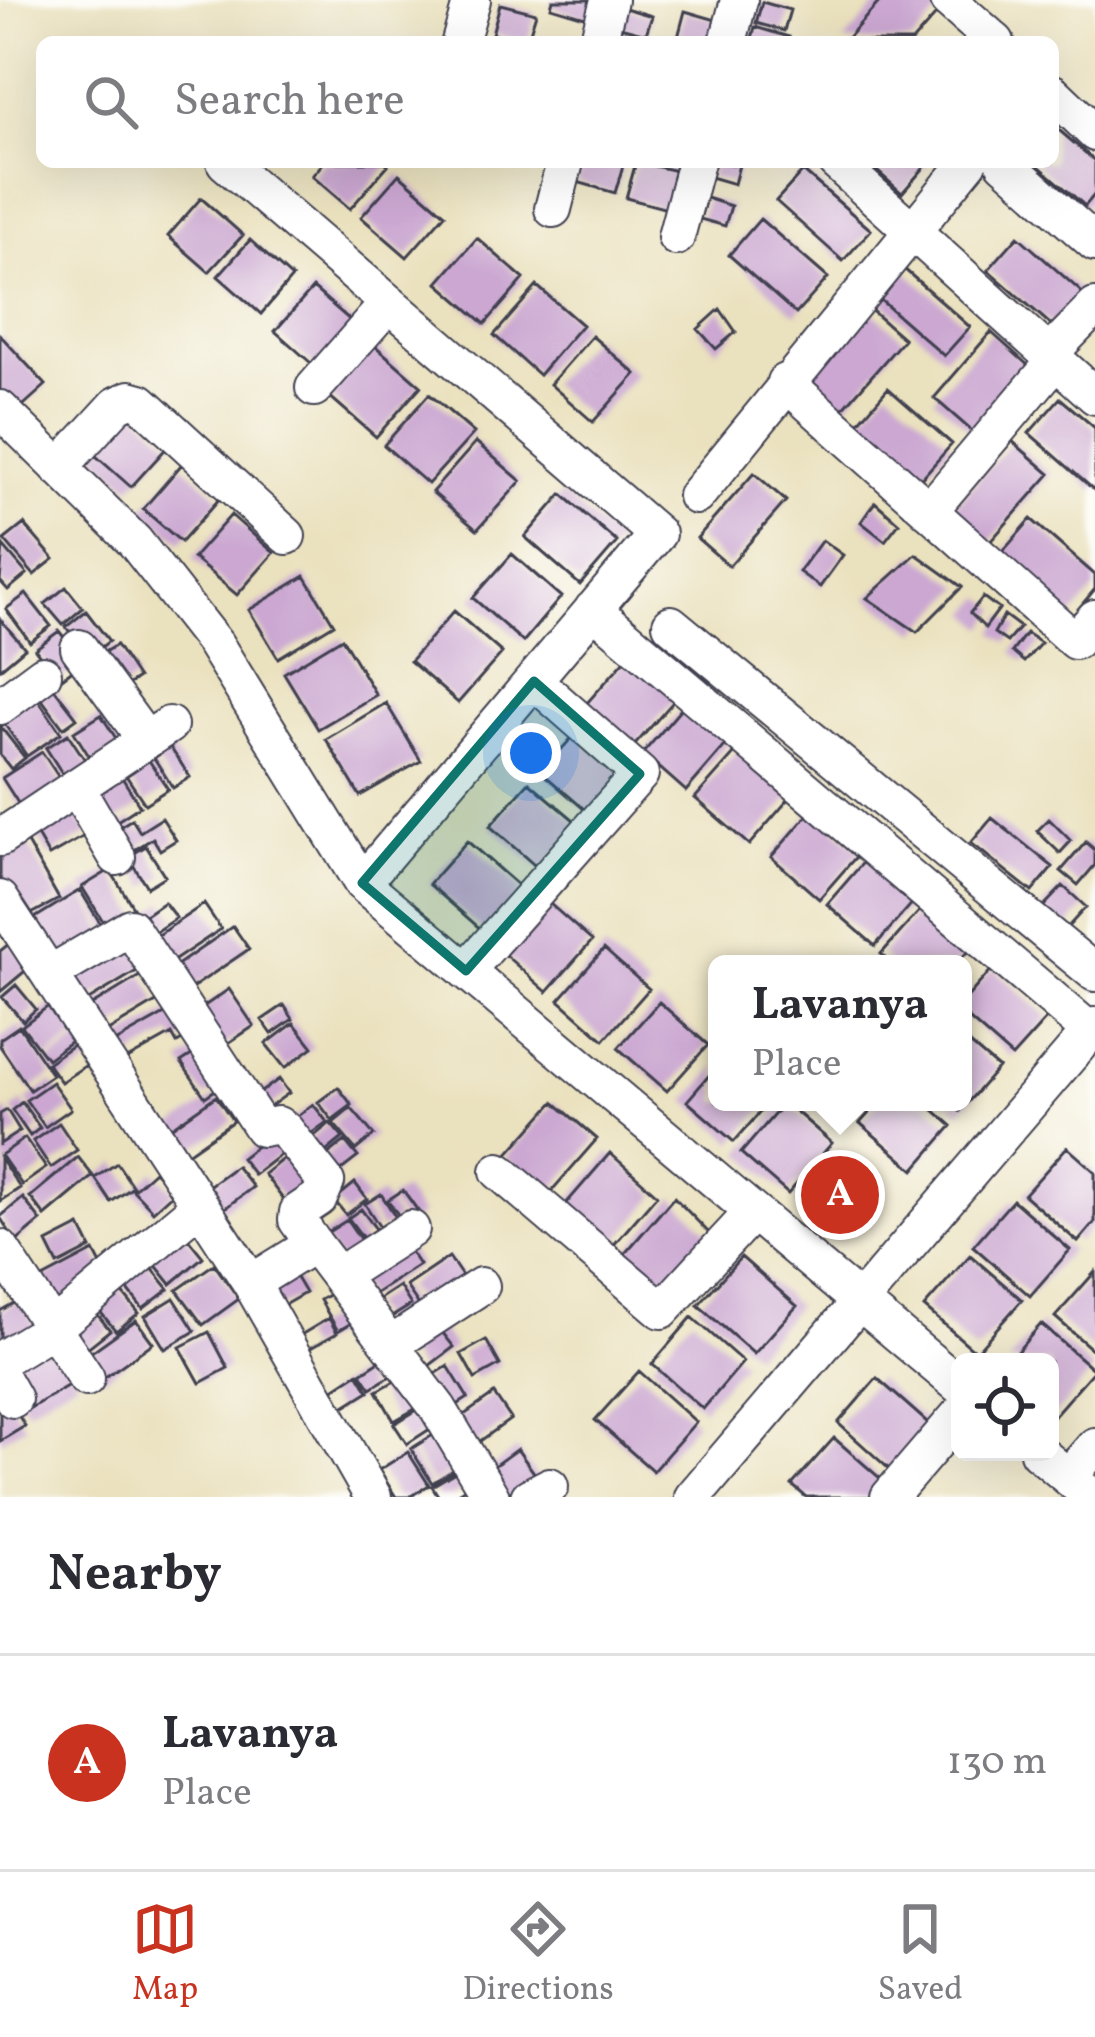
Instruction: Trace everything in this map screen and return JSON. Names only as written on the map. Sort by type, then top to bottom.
[{"type":"street","points":[[462,36],[472,0]]},
{"type":"street","points":[[600,36],[609,0]]},
{"type":"street","points":[[730,36],[740,0]]},
{"type":"street","points":[[948,0],[989,36]]},
{"type":"street","points":[[1059,99],[1095,133]]},
{"type":"street","points":[[232,168],[656,534],[362,884]]},
{"type":"street","points":[[553,209],[564,168]]},
{"type":"street","points":[[676,237],[694,168]]},
{"type":"street","points":[[842,168],[1095,396]]},
{"type":"street","points":[[696,496],[964,168]]},
{"type":"street","points":[[1012,168],[1090,227]]},
{"type":"street","points":[[314,388],[388,304]]},
{"type":"street","points":[[929,511],[1095,307]]},
{"type":"street","points":[[785,382],[929,511],[1088,639]]},
{"type":"street","points":[[59,468],[117,405],[130,399],[142,402],[287,536]]},
{"type":"street","points":[[0,409],[135,542],[215,644],[362,884],[951,1378]]},
{"type":"street","points":[[593,609],[1093,1029],[693,1497]]},
{"type":"street","points":[[671,625],[1095,973]]},
{"type":"street","points":[[0,838],[158,732],[79,648]]},
{"type":"street","points":[[0,706],[43,674]]},
{"type":"street","points":[[466,971],[640,774],[534,681]]},
{"type":"street","points":[[76,787],[117,856]]},
{"type":"street","points":[[0,899],[250,1283],[373,1497]]},
{"type":"street","points":[[50,974],[130,927],[262,1128],[278,1125],[286,1131],[326,1182],[320,1198],[298,1212],[297,1220],[392,1344],[491,1497]]},
{"type":"street","points":[[499,1171],[662,1310],[754,1212]]},
{"type":"street","points":[[0,1360],[53,1328],[200,1204]]},
{"type":"street","points":[[341,1274],[412,1229]]},
{"type":"street","points":[[250,1283],[314,1244]]},
{"type":"street","points":[[2,1255],[86,1378]]},
{"type":"street","points":[[392,1344],[481,1286]]},
{"type":"street","points":[[889,1497],[951,1425]]},
{"type":"street","points":[[1049,1461],[1080,1487],[1095,1446]]},
{"type":"highlighted area","points":[[534,681],[640,774],[466,971],[362,883]]},
{"type":"building","points":[[553,0],[600,0],[595,20],[551,7]]},
{"type":"building","points":[[881,0],[935,0],[943,7],[917,36],[849,36]]},
{"type":"building","points":[[762,2],[790,10],[784,31],[756,23]]},
{"type":"building","points":[[500,4],[536,13],[529,36],[492,34]]},
{"type":"building","points":[[625,8],[652,16],[646,34],[620,27]]},
{"type":"building","points":[[685,11],[723,22],[720,36],[678,36]]},
{"type":"building","points":[[755,27],[786,36],[753,36]]},
{"type":"building","points":[[1059,130],[1095,161],[1095,194],[1085,206],[1041,168],[1059,168]]},
{"type":"building","points":[[319,168],[385,168],[350,209],[312,176]]},
{"type":"building","points":[[581,168],[622,168],[615,193],[577,182]]},
{"type":"building","points":[[634,168],[682,172],[671,210],[626,198]]},
{"type":"building","points":[[712,168],[738,168],[734,184],[710,177]]},
{"type":"building","points":[[876,168],[924,168],[902,193]]},
{"type":"building","points":[[803,171],[871,230],[843,261],[776,201]]},
{"type":"building","points":[[399,174],[445,214],[407,257],[361,217]]},
{"type":"building","points":[[201,198],[243,235],[209,272],[168,236]]},
{"type":"building","points":[[706,198],[731,206],[725,226],[700,219]]},
{"type":"building","points":[[760,219],[828,278],[796,314],[729,255]]},
{"type":"building","points":[[1018,236],[1087,297],[1058,331],[988,270]]},
{"type":"building","points":[[477,238],[524,279],[485,324],[438,283]]},
{"type":"building","points":[[250,240],[292,278],[261,314],[218,276]]},
{"type":"building","points":[[903,268],[970,327],[944,356],[877,297]]},
{"type":"building","points":[[537,286],[582,325],[539,375],[494,335]]},
{"type":"building","points":[[313,288],[359,328],[320,371],[275,331]]},
{"type":"building","points":[[866,306],[904,339],[840,412],[802,378]]},
{"type":"building","points":[[720,309],[736,332],[716,349],[698,329]]},
{"type":"building","points":[[991,332],[1031,368],[974,433],[934,398]]},
{"type":"building","points":[[0,335],[46,385],[16,412],[0,395]]},
{"type":"building","points":[[592,336],[636,374],[593,422],[550,384]]},
{"type":"building","points":[[373,344],[421,386],[376,437],[328,395]]},
{"type":"building","points":[[888,388],[952,444],[920,480],[857,424]]},
{"type":"building","points":[[429,394],[474,433],[428,484],[384,445]]},
{"type":"building","points":[[1060,398],[1095,428],[1095,491],[1029,433]]},
{"type":"building","points":[[134,410],[171,443],[131,487],[95,455]]},
{"type":"building","points":[[1012,441],[1050,474],[989,543],[951,510]]},
{"type":"building","points":[[476,442],[521,481],[477,530],[432,492]]},
{"type":"building","points":[[182,464],[220,498],[181,542],[143,509]]},
{"type":"building","points":[[754,473],[786,501],[729,566],[697,538]]},
{"type":"building","points":[[562,494],[617,542],[580,585],[525,537]]},
{"type":"building","points":[[875,502],[899,523],[885,541],[861,522]]},
{"type":"building","points":[[231,515],[274,553],[237,595],[193,558]]},
{"type":"building","points":[[1031,519],[1095,575],[1095,589],[1069,620],[998,557]]},
{"type":"building","points":[[24,524],[54,559],[34,575],[4,540]]},
{"type":"building","points":[[822,540],[843,555],[820,587],[799,572]]},
{"type":"building","points":[[3,546],[27,574],[8,590],[0,581]]},
{"type":"building","points":[[512,554],[561,597],[523,642],[473,598]]},
{"type":"building","points":[[916,554],[962,587],[917,632],[867,598]]},
{"type":"building","points":[[305,576],[334,624],[278,658],[249,610]]},
{"type":"building","points":[[66,587],[83,608],[63,625],[45,604]]},
{"type":"building","points":[[26,594],[51,626],[30,642],[6,609]]},
{"type":"building","points":[[983,597],[999,609],[985,628],[970,613]]},
{"type":"building","points":[[86,611],[109,641],[89,657],[66,627]]},
{"type":"building","points":[[454,611],[502,653],[458,703],[410,661]]},
{"type":"building","points":[[1004,615],[1020,627],[1007,642],[994,633]]},
{"type":"building","points":[[0,619],[25,648],[0,669]]},
{"type":"building","points":[[59,631],[83,662],[58,681],[35,649]]},
{"type":"building","points":[[1026,633],[1041,643],[1024,662],[1012,652]]},
{"type":"building","points":[[342,638],[376,695],[318,729],[284,673]]},
{"type":"building","points":[[116,645],[138,678],[118,691],[96,657]]},
{"type":"building","points":[[632,652],[680,694],[634,746],[586,704]]},
{"type":"building","points":[[47,679],[77,718],[63,728],[34,689]]},
{"type":"building","points":[[30,688],[61,733],[27,756],[0,718]]},
{"type":"building","points":[[688,701],[731,739],[686,791],[643,753]]},
{"type":"building","points":[[386,703],[421,761],[360,796],[326,739]]},
{"type":"building","points":[[101,715],[121,746],[94,764],[74,732]]},
{"type":"building","points":[[0,726],[25,758],[11,769],[0,755]]},
{"type":"building","points":[[577,732],[628,776],[592,816],[541,772]]},
{"type":"building","points":[[68,734],[91,769],[69,784],[46,748]]},
{"type":"building","points":[[742,745],[795,792],[749,845],[695,798]]},
{"type":"building","points":[[170,747],[190,777],[173,788],[154,758]]},
{"type":"building","points":[[42,752],[66,788],[25,814],[2,778]]},
{"type":"building","points":[[148,759],[168,789],[145,804],[125,774]]},
{"type":"building","points":[[121,776],[140,806],[111,825],[92,795]]},
{"type":"building","points":[[529,782],[581,826],[541,871],[490,826]]},
{"type":"building","points":[[71,805],[88,834],[49,856],[32,827]]},
{"type":"building","points":[[813,809],[861,851],[819,899],[771,857]]},
{"type":"building","points":[[162,818],[176,840],[160,850],[153,838],[128,854],[113,831],[132,819],[140,832]]},
{"type":"building","points":[[992,818],[1053,867],[1032,892],[971,843]]},
{"type":"building","points":[[1049,819],[1071,841],[1060,853],[1037,831]]},
{"type":"building","points":[[22,834],[59,899],[24,918],[0,877],[0,847]]},
{"type":"building","points":[[467,841],[523,890],[485,933],[429,884]]},
{"type":"building","points":[[1086,842],[1095,850],[1095,865],[1078,885],[1061,871]]},
{"type":"building","points":[[146,846],[165,876],[147,887],[128,857]]},
{"type":"building","points":[[867,858],[915,900],[875,946],[827,904]]},
{"type":"building","points":[[110,870],[139,917],[111,934],[82,887]]},
{"type":"building","points":[[1063,886],[1086,907],[1066,929],[1042,908]]},
{"type":"building","points":[[80,890],[108,936],[58,967],[30,921]]},
{"type":"building","points":[[541,896],[592,941],[547,992],[496,947]]},
{"type":"building","points":[[164,902],[176,918],[146,938],[135,922]]},
{"type":"building","points":[[204,904],[221,929],[166,966],[149,941]]},
{"type":"building","points":[[924,906],[971,948],[964,955],[881,954]]},
{"type":"building","points":[[233,926],[249,949],[186,992],[170,970]]},
{"type":"building","points":[[131,932],[150,963],[82,1004],[64,973]]},
{"type":"building","points":[[10,943],[30,967],[0,992],[0,951]]},
{"type":"building","points":[[604,949],[649,989],[604,1040],[559,1000]]},
{"type":"building","points":[[993,968],[1048,1017],[1012,1057],[972,1022],[972,992]]},
{"type":"building","points":[[143,974],[158,1001],[103,1034],[87,1008]]},
{"type":"building","points":[[16,985],[36,1009],[23,1021],[2,997]]},
{"type":"building","points":[[229,989],[254,1026],[215,1052],[190,1016]]},
{"type":"building","points":[[55,1001],[81,1034],[47,1059],[22,1026]]},
{"type":"building","points":[[659,1002],[708,1045],[667,1091],[618,1048]]},
{"type":"building","points":[[284,1005],[293,1019],[272,1034],[262,1020]]},
{"type":"building","points":[[177,1007],[193,1034],[177,1043],[172,1034],[122,1062],[112,1044]]},
{"type":"building","points":[[294,1023],[313,1047],[285,1068],[266,1044]]},
{"type":"building","points":[[19,1026],[52,1075],[30,1090],[0,1046],[0,1039]]},
{"type":"building","points":[[80,1040],[94,1060],[61,1082],[47,1063]]},
{"type":"building","points":[[972,1046],[998,1068],[972,1097]]},
{"type":"building","points":[[201,1049],[224,1084],[205,1097],[181,1062]]},
{"type":"building","points":[[708,1076],[708,1111],[761,1111],[734,1142],[687,1101]]},
{"type":"building","points":[[279,1079],[289,1093],[258,1115],[247,1102]]},
{"type":"building","points":[[52,1082],[71,1109],[45,1127],[26,1100]]},
{"type":"building","points":[[338,1087],[352,1105],[332,1120],[318,1102]]},
{"type":"building","points":[[216,1096],[233,1121],[186,1154],[169,1129]]},
{"type":"building","points":[[22,1102],[40,1128],[30,1136],[12,1110]]},
{"type":"building","points":[[554,1102],[597,1139],[548,1195],[505,1157]]},
{"type":"building","points":[[313,1104],[327,1122],[300,1142],[287,1124]]},
{"type":"building","points":[[351,1108],[374,1135],[356,1150],[333,1123]]},
{"type":"building","points":[[7,1110],[20,1131],[0,1144],[0,1114]]},
{"type":"building","points":[[777,1111],[795,1111],[832,1143],[788,1194],[741,1153]]},
{"type":"building","points":[[871,1111],[935,1111],[952,1126],[914,1170],[860,1123]]},
{"type":"building","points":[[59,1123],[77,1150],[51,1168],[33,1141]]},
{"type":"building","points":[[330,1123],[343,1138],[316,1160],[303,1145]]},
{"type":"building","points":[[276,1131],[289,1148],[254,1175],[241,1158]]},
{"type":"building","points":[[25,1138],[46,1168],[22,1185],[1,1155]]},
{"type":"building","points":[[345,1141],[358,1157],[331,1178],[318,1162]]},
{"type":"building","points":[[1067,1147],[1095,1172],[1095,1222],[1078,1242],[1024,1195]]},
{"type":"building","points":[[294,1150],[322,1187],[291,1210],[264,1174]]},
{"type":"building","points":[[838,1152],[884,1192],[842,1239],[796,1199]]},
{"type":"building","points":[[610,1153],[657,1195],[611,1248],[564,1206]]},
{"type":"building","points":[[78,1157],[93,1176],[45,1216],[30,1197]]},
{"type":"building","points":[[0,1158],[20,1188],[0,1201]]},
{"type":"building","points":[[117,1163],[133,1187],[111,1202],[95,1178]]},
{"type":"building","points":[[236,1166],[253,1187],[220,1212],[203,1190]]},
{"type":"building","points":[[154,1171],[174,1192],[153,1211],[133,1190]]},
{"type":"building","points":[[355,1183],[367,1199],[346,1215],[334,1200]]},
{"type":"building","points":[[403,1190],[421,1215],[406,1226],[388,1200]]},
{"type":"building","points":[[381,1194],[397,1219],[381,1229],[365,1204]]},
{"type":"building","points":[[674,1197],[710,1234],[663,1286],[621,1258]]},
{"type":"building","points":[[23,1198],[41,1221],[16,1242],[0,1217]]},
{"type":"building","points":[[1013,1200],[1070,1250],[1030,1296],[973,1246]]},
{"type":"building","points":[[361,1209],[376,1229],[363,1238],[348,1218]]},
{"type":"building","points":[[347,1220],[367,1249],[343,1266],[322,1236]]},
{"type":"building","points":[[80,1226],[91,1248],[58,1265],[47,1243]]},
{"type":"building","points":[[182,1231],[203,1257],[171,1284],[149,1257]]},
{"type":"building","points":[[403,1241],[419,1265],[368,1298],[352,1274]]},
{"type":"building","points":[[94,1251],[106,1274],[60,1311],[39,1280]]},
{"type":"building","points":[[970,1255],[1022,1300],[976,1352],[924,1307]]},
{"type":"building","points":[[449,1257],[466,1282],[423,1311],[406,1286]]},
{"type":"building","points":[[741,1257],[797,1306],[754,1354],[698,1305]]},
{"type":"building","points":[[146,1261],[169,1289],[143,1309],[121,1281]]},
{"type":"building","points":[[214,1264],[239,1299],[203,1325],[177,1290]]},
{"type":"building","points":[[292,1271],[305,1293],[277,1309],[264,1287]]},
{"type":"building","points":[[1095,1272],[1095,1352],[1055,1317]]},
{"type":"building","points":[[116,1285],[139,1313],[116,1331],[93,1303]]},
{"type":"building","points":[[344,1286],[363,1316],[338,1331],[320,1300]]},
{"type":"building","points":[[399,1286],[411,1305],[382,1323],[370,1305]]},
{"type":"building","points":[[174,1298],[195,1331],[165,1349],[145,1316]]},
{"type":"building","points":[[19,1300],[39,1332],[0,1356],[0,1311]]},
{"type":"building","points":[[92,1308],[110,1330],[85,1350],[68,1328]]},
{"type":"building","points":[[692,1317],[743,1362],[703,1409],[652,1364]]},
{"type":"building","points":[[329,1318],[337,1333],[307,1350],[299,1336]]},
{"type":"building","points":[[136,1320],[153,1343],[104,1378],[87,1355]]},
{"type":"building","points":[[435,1323],[454,1347],[421,1372],[402,1348]]},
{"type":"building","points":[[1041,1324],[1094,1370],[1059,1410],[1059,1353],[1016,1353]]},
{"type":"building","points":[[209,1332],[228,1368],[200,1383],[180,1347]]},
{"type":"building","points":[[49,1334],[77,1380],[27,1410],[0,1366]]},
{"type":"building","points":[[486,1340],[500,1365],[475,1379],[461,1354]]},
{"type":"building","points":[[389,1355],[399,1371],[371,1388],[361,1373]]},
{"type":"building","points":[[448,1366],[468,1398],[445,1413],[424,1381]]},
{"type":"building","points":[[639,1371],[696,1422],[653,1471],[595,1420]]},
{"type":"building","points":[[358,1373],[369,1391],[337,1411],[326,1394]]},
{"type":"building","points":[[409,1373],[427,1402],[394,1421],[377,1391]]},
{"type":"building","points":[[877,1378],[936,1430],[897,1476],[838,1423]]},
{"type":"building","points":[[494,1394],[511,1419],[469,1449],[451,1424]]},
{"type":"building","points":[[8,1399],[25,1426],[0,1441],[0,1404]]},
{"type":"building","points":[[427,1404],[439,1423],[407,1444],[394,1424]]},
{"type":"building","points":[[442,1429],[463,1464],[432,1483],[411,1449]]},
{"type":"building","points":[[834,1438],[888,1485],[877,1497],[806,1497],[792,1485]]},
{"type":"building","points":[[517,1449],[540,1481],[518,1497],[502,1497],[484,1473]]},
{"type":"building","points":[[408,1452],[429,1485],[409,1497],[396,1497],[379,1470]]},
{"type":"building","points":[[465,1466],[475,1482],[451,1497],[439,1497],[432,1486]]},
{"type":"place","name":"Lavanya","points":[[840,1195]]}]
